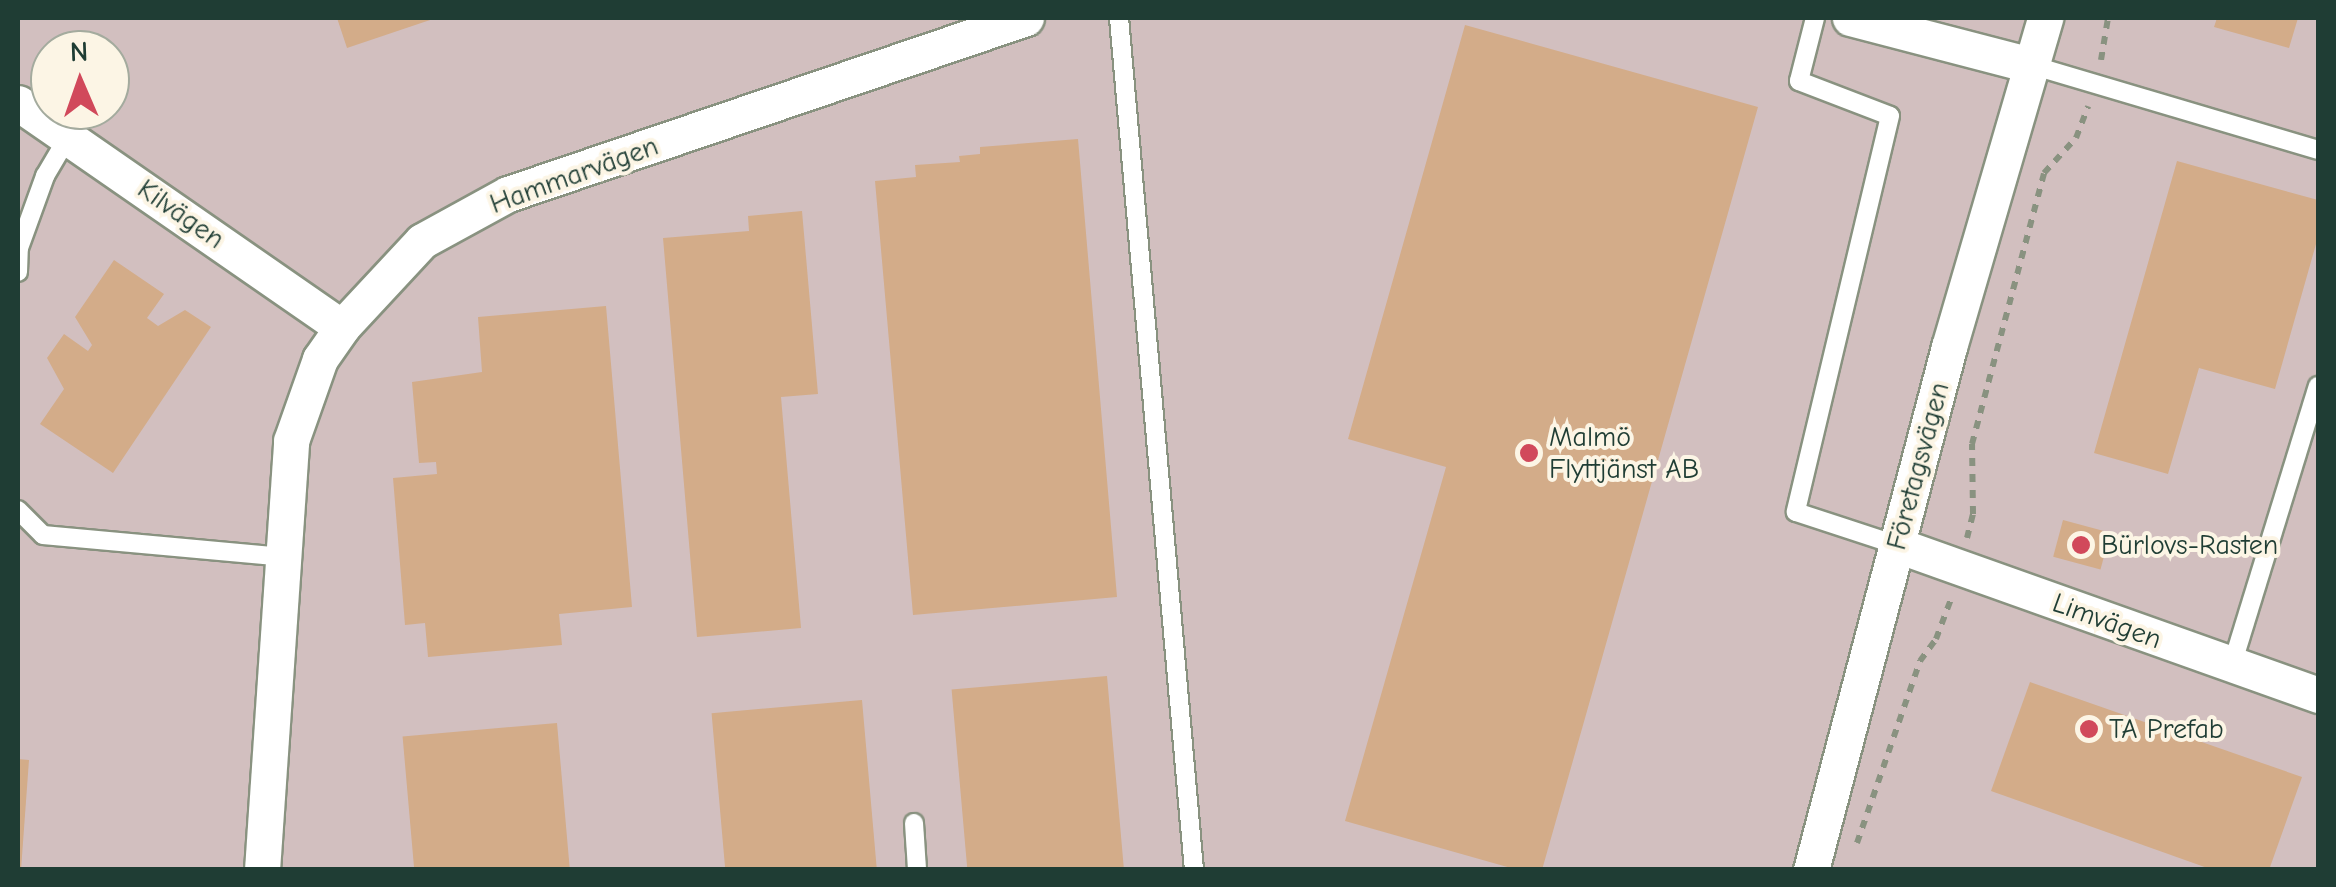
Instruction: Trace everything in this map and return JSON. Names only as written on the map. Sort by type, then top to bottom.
[{"type":"street","name":"Hammarvägen","points":[[262,870],[291,440],[320,359],[342,327],[422,240],[508,194],[1026,18]]},
{"type":"street","points":[[1850,18],[2031,64]]},
{"type":"street","name":"Företagsvägen","points":[[1810,870],[2046,18]]},
{"type":"street","name":"Kilvägen","points":[[18,103],[342,327]]},
{"type":"street","name":"Limvägen","points":[[1897,545],[2318,695]]},
{"type":"lane","points":[[1119,18],[1194,870]]},
{"type":"lane","points":[[1815,18],[1800,80],[1890,116],[1796,512],[1897,545]]},
{"type":"lane","points":[[2031,64],[2318,150]]},
{"type":"lane","points":[[18,272],[18,248],[45,176],[68,137]]},
{"type":"lane","points":[[2232,665],[2318,386]]},
{"type":"lane","points":[[18,510],[43,535],[283,557]]},
{"type":"lane","points":[[914,823],[917,870]]},
{"type":"path","points":[[1854,852],[1881,764],[1920,662],[1949,608],[1973,514],[1972,444],[2044,172],[2076,138],[2094,83],[2108,18]]},
{"type":"shaded area","points":[[18,18],[2318,18],[2318,869],[18,869]]},
{"type":"building","points":[[337,18],[436,18],[347,48]]},
{"type":"building","points":[[2217,18],[2298,18],[2289,48],[2214,27]]},
{"type":"building","name":"Malmö Flyttjänst AB","points":[[1465,25],[1758,107],[1542,870],[1518,870],[1345,821],[1446,467],[1348,439]]},
{"type":"building","points":[[1078,139],[1117,597],[913,615],[875,181],[916,177],[915,165],[960,162],[959,156],[980,154],[980,147]]},
{"type":"building","points":[[2177,161],[2318,200],[2318,237],[2275,389],[2199,368],[2168,474],[2094,453]]},
{"type":"building","points":[[802,211],[818,394],[781,397],[801,628],[697,637],[663,238],[749,231],[748,216]]},
{"type":"building","points":[[114,260],[164,294],[147,318],[158,326],[185,310],[211,327],[113,473],[40,424],[64,389],[47,358],[64,334],[88,351],[92,345],[75,317]]},
{"type":"building","points":[[606,306],[632,607],[559,614],[562,645],[428,657],[425,623],[405,625],[393,478],[437,474],[436,462],[419,463],[412,382],[482,372],[478,317]]},
{"type":"building","name":"Bürlovs-Rasten","points":[[2063,520],[2110,533],[2100,569],[2053,557]]},
{"type":"building","points":[[1107,676],[1124,870],[967,870],[952,690]]},
{"type":"building","name":"TA Prefab","points":[[2030,682],[2302,777],[2269,870],[2213,870],[1991,791]]},
{"type":"building","points":[[862,700],[877,870],[725,870],[712,713]]},
{"type":"building","points":[[557,723],[570,870],[414,870],[403,737]]},
{"type":"building","points":[[18,759],[29,760],[21,870],[18,870]]},
{"type":"place","name":"Malmö Flyttjänst AB","points":[[1529,453]]},
{"type":"place","name":"Bürlovs-Rasten","points":[[2081,545]]},
{"type":"place","name":"TA Prefab","points":[[2089,729]]}]
